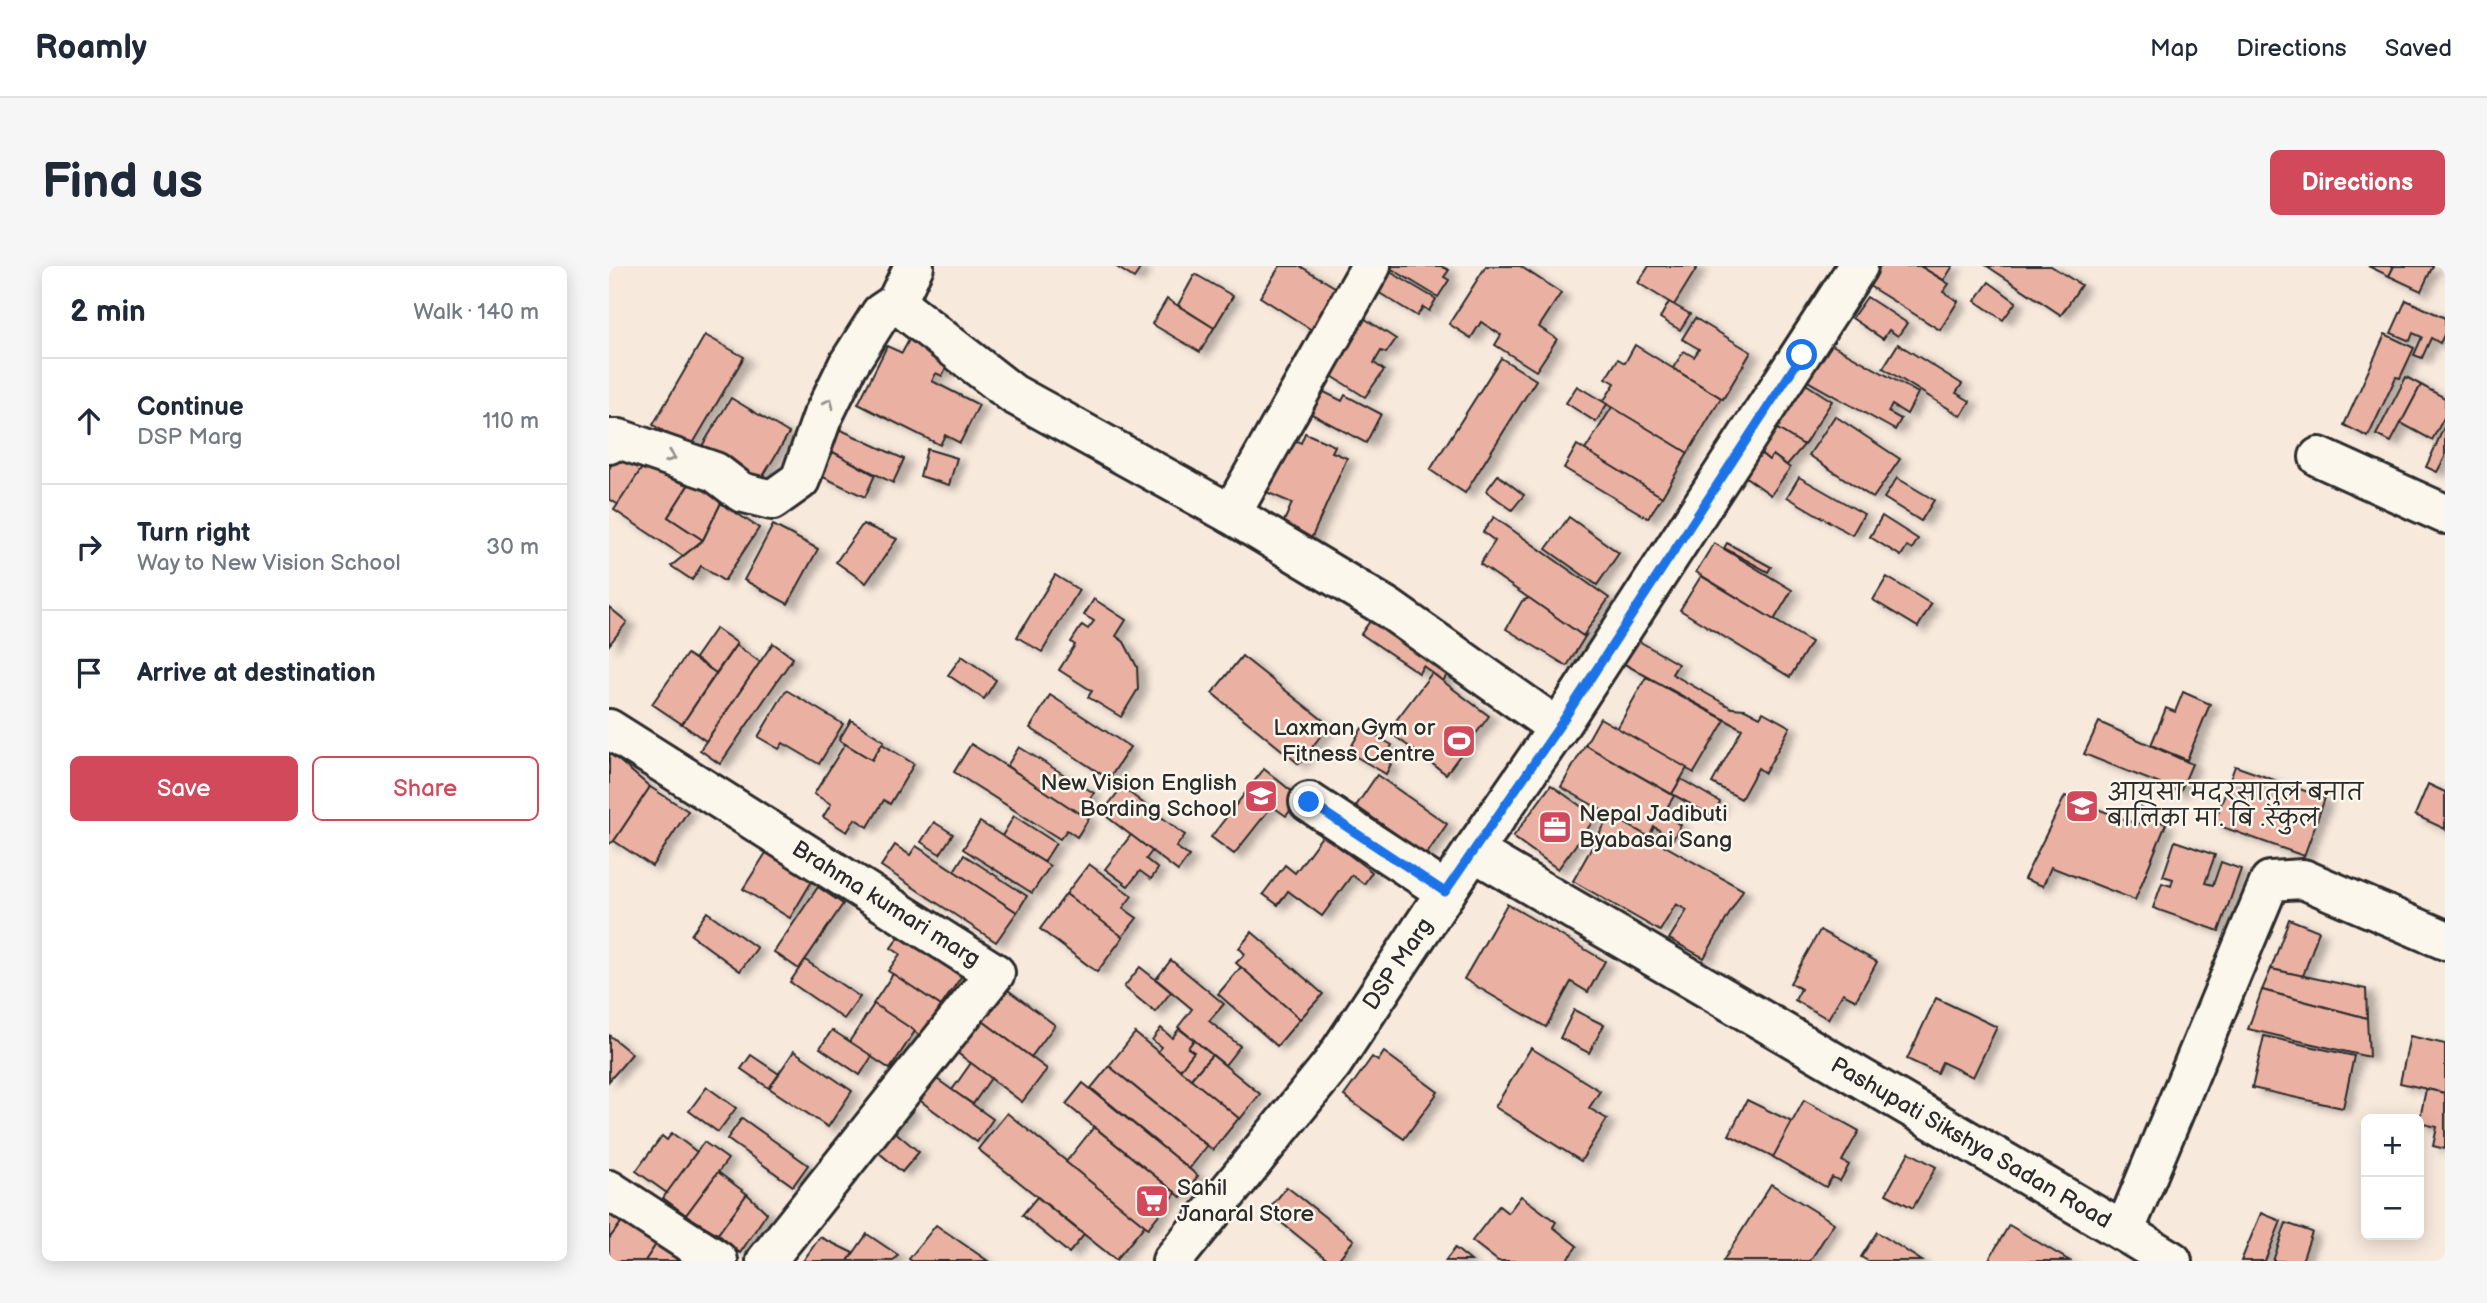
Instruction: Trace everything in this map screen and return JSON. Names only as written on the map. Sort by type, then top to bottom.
[{"type":"street","points":[[609,444],[611,439],[619,439],[715,472],[741,492],[772,500],[800,481],[823,418],[848,365],[881,313],[896,303],[914,266]]},
{"type":"street","points":[[1231,514],[1371,266]]},
{"type":"street","name":"DSP Marg","points":[[1172,1261],[1332,1064],[1445,892],[1558,728],[1858,266]]},
{"type":"street","points":[[896,303],[1013,394],[1231,514],[1388,608],[1558,728]]},
{"type":"street","points":[[2319,457],[2445,514]]},
{"type":"street","name":"Brahma kumari marg","points":[[609,729],[995,973],[766,1261]]},
{"type":"street","points":[[1309,802],[1445,892]]},
{"type":"street","name":"Pashupati Sikshya Sadan Road","points":[[1473,851],[2124,1232],[2270,881],[2302,879],[2445,940]]},
{"type":"street","points":[[609,1190],[718,1261]]},
{"type":"street","points":[[2124,1232],[2172,1261]]},
{"type":"building","points":[[1115,266],[1142,266],[1134,278]]},
{"type":"building","points":[[1280,266],[1300,266],[1338,289],[1312,330],[1260,297]]},
{"type":"building","points":[[1380,266],[1436,299],[1429,311],[1423,307],[1417,316],[1368,286]]},
{"type":"building","points":[[1387,266],[1441,266],[1449,270],[1444,277],[1449,280],[1438,297]]},
{"type":"building","points":[[1486,266],[1520,266],[1561,293],[1539,327],[1557,339],[1536,371],[1495,345],[1501,335],[1481,322],[1471,338],[1449,324]]},
{"type":"building","points":[[1649,266],[1698,266],[1674,305],[1638,283]]},
{"type":"building","points":[[1877,266],[1920,266],[1949,284],[1943,292],[1958,301],[1940,330],[1866,284]]},
{"type":"building","points":[[1920,266],[1953,266],[1944,280]]},
{"type":"building","points":[[1987,266],[2051,266],[2081,285],[2061,315]]},
{"type":"building","points":[[2368,266],[2394,266],[2389,276]]},
{"type":"building","points":[[2394,266],[2433,266],[2421,291],[2389,276]]},
{"type":"building","points":[[1195,274],[1233,296],[1214,328],[1178,305]]},
{"type":"building","points":[[1989,282],[2016,302],[2003,320],[1975,301]]},
{"type":"building","points":[[1867,297],[1907,323],[1898,336],[1889,330],[1883,339],[1852,318]]},
{"type":"building","points":[[1167,299],[1214,328],[1200,352],[1152,324]]},
{"type":"building","points":[[2406,300],[2445,318],[2445,333],[2440,343],[2431,338],[2422,358],[2414,355],[2422,337],[2413,333],[2410,341],[2391,333]]},
{"type":"building","points":[[1669,302],[1690,314],[1680,330],[1660,318]]},
{"type":"building","points":[[1356,313],[1396,339],[1386,353],[1381,351],[1374,363],[1384,370],[1365,397],[1327,373]]},
{"type":"building","points":[[1695,318],[1751,352],[1723,399],[1673,368],[1684,351],[1694,357],[1699,349],[1682,339]]},
{"type":"building","points":[[2385,334],[2414,348],[2400,378],[2396,377],[2368,437],[2344,425]]},
{"type":"building","points":[[705,335],[744,357],[691,447],[653,425]]},
{"type":"building","points":[[910,338],[951,359],[942,376],[936,373],[932,381],[979,405],[960,443],[945,435],[940,445],[858,404],[887,346],[902,353]]},
{"type":"building","points":[[1825,341],[1918,393],[1907,414],[1892,405],[1888,412],[1901,419],[1895,430],[1804,379]]},
{"type":"building","points":[[1898,344],[1962,384],[1956,393],[1970,401],[1961,416],[1883,368]]},
{"type":"building","points":[[1635,345],[1721,398],[1688,453],[1603,402],[1615,383],[1606,378],[1618,359],[1625,363]]},
{"type":"building","points":[[1501,358],[1536,380],[1465,493],[1430,470]]},
{"type":"building","points":[[2406,377],[2421,385],[2391,442],[2376,435]]},
{"type":"building","points":[[1798,379],[1832,401],[1804,445],[1769,424]]},
{"type":"building","points":[[2421,385],[2445,398],[2445,416],[2432,440],[2401,423]]},
{"type":"building","points":[[1577,386],[1607,404],[1596,422],[1566,403]]},
{"type":"building","points":[[1318,389],[1342,401],[1345,395],[1381,414],[1366,443],[1306,411]]},
{"type":"building","points":[[731,398],[789,433],[757,486],[699,451]]},
{"type":"building","points":[[1612,407],[1688,453],[1662,497],[1585,450]]},
{"type":"building","points":[[1835,416],[1900,459],[1873,498],[1809,455]]},
{"type":"building","points":[[828,424],[904,459],[893,483],[818,445]]},
{"type":"building","points":[[1769,424],[1804,445],[1787,465],[1773,455],[1769,460],[1753,447]]},
{"type":"building","points":[[2445,425],[2445,457],[2437,472],[2426,467]]},
{"type":"building","points":[[1305,433],[1335,446],[1332,452],[1347,458],[1308,546],[1279,533],[1292,503],[1264,491],[1288,437],[1301,443]]},
{"type":"building","points":[[1577,445],[1662,497],[1648,518],[1564,468]]},
{"type":"building","points":[[1753,447],[1769,460],[1773,455],[1790,468],[1771,495],[1736,470]]},
{"type":"building","points":[[927,449],[957,458],[949,485],[920,476]]},
{"type":"building","points":[[619,451],[646,462],[619,505],[609,499],[609,469]]},
{"type":"building","points":[[833,452],[875,475],[865,497],[821,476]]},
{"type":"building","points":[[653,458],[689,484],[668,517],[703,540],[683,556],[614,510],[646,462]]},
{"type":"building","points":[[692,471],[722,491],[721,503],[703,540],[668,517],[689,484]]},
{"type":"building","points":[[1498,475],[1524,495],[1512,510],[1486,491]]},
{"type":"building","points":[[1799,477],[1864,514],[1852,535],[1787,497]]},
{"type":"building","points":[[1897,478],[1934,500],[1921,521],[1884,498]]},
{"type":"building","points":[[721,503],[759,528],[724,581],[701,566],[692,580],[671,566],[703,540]]},
{"type":"building","points":[[1882,516],[1918,539],[1912,549],[1907,546],[1901,556],[1870,537]]},
{"type":"building","points":[[1494,517],[1609,598],[1583,636],[1480,564],[1495,541],[1483,532]]},
{"type":"building","points":[[1569,517],[1619,553],[1597,585],[1546,549]]},
{"type":"building","points":[[863,524],[897,539],[866,583],[836,562]]},
{"type":"building","points":[[773,525],[818,549],[788,604],[744,580]]},
{"type":"building","points":[[1714,543],[1792,590],[1774,620],[1696,572]]},
{"type":"building","points":[[1727,543],[1771,567],[1768,572],[1724,548]]},
{"type":"building","points":[[1055,575],[1079,590],[1042,652],[1017,637]]},
{"type":"building","points":[[1701,576],[1811,642],[1790,677],[1680,610]]},
{"type":"building","points":[[1887,577],[1931,604],[1918,627],[1873,600]]},
{"type":"building","points":[[1529,598],[1583,636],[1586,635],[1567,666],[1506,629],[1522,601]]},
{"type":"building","points":[[1094,599],[1126,620],[1116,636],[1124,642],[1137,667],[1138,689],[1121,717],[1088,697],[1092,691],[1059,670],[1075,645],[1071,642],[1082,625],[1088,629],[1094,621],[1084,615]]},
{"type":"building","points":[[609,607],[627,622],[609,645]]},
{"type":"building","points":[[1375,614],[1452,667],[1443,681],[1423,666],[1419,673],[1361,634]]},
{"type":"building","points":[[716,628],[737,643],[716,673],[695,658]]},
{"type":"building","points":[[1632,637],[1678,664],[1672,674],[1732,708],[1745,709],[1760,717],[1763,712],[1790,727],[1765,773],[1758,768],[1741,799],[1712,783],[1742,729],[1619,661]]},
{"type":"building","points":[[773,643],[793,658],[720,764],[700,750]]},
{"type":"building","points":[[736,645],[760,662],[706,741],[682,724]]},
{"type":"building","points":[[687,654],[716,673],[682,724],[652,704]]},
{"type":"building","points":[[962,656],[996,680],[984,699],[948,675]]},
{"type":"building","points":[[1242,656],[1329,725],[1299,764],[1212,693]]},
{"type":"building","points":[[1432,673],[1489,716],[1446,774],[1388,731]]},
{"type":"building","points":[[1646,677],[1725,720],[1694,773],[1617,729]]},
{"type":"building","points":[[786,690],[843,724],[819,764],[783,743],[779,749],[758,737]]},
{"type":"building","points":[[2183,692],[2210,704],[2187,760],[2151,745],[2166,708],[2175,712]]},
{"type":"building","points":[[1050,695],[1130,747],[1109,779],[1030,728]]},
{"type":"building","points":[[1600,718],[1687,768],[1672,794],[1585,745]]},
{"type":"building","points":[[851,720],[884,741],[872,760],[839,740]]},
{"type":"building","points":[[2099,722],[2192,764],[2180,792],[2084,754]]},
{"type":"building","points":[[1362,728],[1392,745],[1383,760],[1391,764],[1386,774],[1348,752]]},
{"type":"building","points":[[845,744],[872,760],[882,744],[914,764],[890,804],[884,800],[868,827],[855,819],[847,832],[823,817],[831,804],[814,794]]},
{"type":"building","points":[[971,744],[1089,818],[1077,837],[1067,830],[1060,839],[954,772]]},
{"type":"building","points":[[1585,745],[1674,796],[1663,814],[1681,825],[1673,839],[1654,827],[1649,837],[1561,787]]},
{"type":"building","points":[[1019,747],[1094,793],[1080,814],[1007,766]]},
{"type":"building","points":[[609,752],[650,787],[614,841],[609,844]]},
{"type":"building","points":[[2235,766],[2325,798],[2304,856],[2214,824]]},
{"type":"building","points":[[1264,769],[1300,798],[1286,816],[1272,806],[1234,854],[1211,837]]},
{"type":"building","points":[[1377,775],[1447,824],[1426,855],[1356,806]]},
{"type":"building","points":[[1681,779],[1720,802],[1712,816],[1672,794]]},
{"type":"building","points":[[2428,784],[2445,792],[2445,829],[2415,815]]},
{"type":"building","name":"Nepal Jadibuti Byabasai Sang","points":[[1551,785],[1596,817],[1558,869],[1513,837]]},
{"type":"building","points":[[650,787],[688,811],[652,866],[614,841]]},
{"type":"building","points":[[1122,787],[1185,835],[1176,847],[1189,856],[1178,871],[1102,813]]},
{"type":"building","points":[[2065,796],[2138,825],[2142,814],[2166,824],[2135,900],[2051,867],[2043,886],[2024,879]]},
{"type":"building","points":[[1610,815],[1743,890],[1704,958],[1669,939],[1687,910],[1676,904],[1660,931],[1573,881]]},
{"type":"building","points":[[1014,816],[1056,843],[1044,862],[1002,836]]},
{"type":"building","points":[[934,822],[953,834],[940,854],[921,842]]},
{"type":"building","points":[[980,822],[1050,866],[1032,893],[963,849]]},
{"type":"building","points":[[1131,835],[1152,851],[1146,859],[1158,869],[1151,879],[1140,871],[1128,886],[1105,869]]},
{"type":"building","points":[[1323,835],[1372,872],[1364,884],[1352,875],[1322,916],[1288,891],[1278,905],[1263,894],[1285,865],[1295,873]]},
{"type":"building","points":[[2175,841],[2215,855],[2205,883],[2213,885],[2221,862],[2241,869],[2219,931],[2153,908],[2162,883],[2171,886],[2173,879],[2163,876]]},
{"type":"building","points":[[895,845],[910,855],[916,846],[1017,912],[996,942],[881,866]]},
{"type":"building","points":[[769,848],[815,876],[790,918],[743,889]]},
{"type":"building","points":[[964,855],[1027,896],[1017,912],[954,871]]},
{"type":"building","points":[[1089,864],[1132,896],[1123,908],[1137,918],[1122,937],[1066,894]]},
{"type":"building","points":[[818,887],[843,904],[799,969],[774,952]]},
{"type":"building","points":[[1066,894],[1123,937],[1097,972],[1040,929]]},
{"type":"building","points":[[1507,904],[1605,961],[1588,992],[1571,982],[1546,1027],[1464,979]]},
{"type":"building","points":[[707,912],[757,948],[740,971],[691,935]]},
{"type":"building","points":[[2289,919],[2319,931],[2303,976],[2271,969]]},
{"type":"building","points":[[909,922],[970,964],[941,1006],[888,971],[900,954],[891,948]]},
{"type":"building","points":[[1820,930],[1877,962],[1856,1000],[1843,993],[1828,1019],[1795,1000],[1801,989],[1790,983]]},
{"type":"building","points":[[1252,932],[1323,994],[1300,1019],[1236,963],[1245,954],[1239,948]]},
{"type":"building","points":[[805,960],[860,997],[844,1019],[790,982]]},
{"type":"building","points":[[1171,960],[1224,1004],[1209,1021],[1240,1046],[1225,1065],[1178,1027],[1192,1009],[1156,979]]},
{"type":"building","points":[[1140,967],[1171,992],[1155,1012],[1124,987]]},
{"type":"building","points":[[1241,967],[1300,1019],[1277,1046],[1218,994]]},
{"type":"building","points":[[2271,969],[2366,989],[2367,1018],[2262,990]]},
{"type":"building","points":[[893,974],[941,1006],[921,1036],[873,1004]]},
{"type":"building","points":[[1001,985],[1055,1025],[1031,1057],[976,1016]]},
{"type":"building","points":[[2262,990],[2367,1018],[2369,1057],[2248,1029]]},
{"type":"building","points":[[1936,998],[1997,1027],[1973,1077],[1942,1062],[1937,1073],[1907,1059]]},
{"type":"building","points":[[874,1004],[915,1031],[890,1069],[849,1042]]},
{"type":"building","points":[[1574,1010],[1604,1025],[1589,1053],[1560,1038]]},
{"type":"building","points":[[976,1016],[1047,1069],[1022,1102],[951,1048]]},
{"type":"building","points":[[1161,1028],[1172,1038],[1179,1029],[1194,1040],[1188,1048],[1194,1052],[1180,1070],[1158,1052],[1161,1047],[1152,1040]]},
{"type":"building","points":[[832,1030],[872,1056],[860,1075],[820,1048]]},
{"type":"building","points":[[1135,1033],[1239,1118],[1213,1150],[1109,1066]]},
{"type":"building","points":[[609,1035],[632,1054],[609,1081]]},
{"type":"building","points":[[2264,1036],[2354,1056],[2343,1108],[2252,1088]]},
{"type":"building","points":[[2410,1036],[2445,1044],[2445,1093],[2400,1083]]},
{"type":"building","points":[[1194,1040],[1212,1055],[1191,1079],[1180,1070],[1194,1052],[1188,1048]]},
{"type":"building","points":[[1531,1048],[1600,1091],[1589,1108],[1607,1119],[1581,1161],[1495,1107]]},
{"type":"building","points":[[794,1051],[852,1091],[828,1127],[769,1088]]},
{"type":"building","points":[[1384,1052],[1438,1092],[1404,1139],[1344,1096],[1372,1057],[1378,1061]]},
{"type":"building","points":[[751,1055],[779,1074],[769,1088],[741,1069]]},
{"type":"building","points":[[1212,1055],[1260,1094],[1240,1119],[1191,1079]]},
{"type":"building","points":[[971,1063],[991,1078],[973,1104],[952,1090]]},
{"type":"building","points":[[1109,1066],[1207,1146],[1189,1169],[1091,1088]]},
{"type":"building","points":[[927,1072],[993,1119],[977,1142],[911,1094]]},
{"type":"building","points":[[1083,1083],[1198,1176],[1181,1197],[1066,1104]]},
{"type":"building","points":[[707,1087],[736,1108],[718,1132],[689,1111]]},
{"type":"building","points":[[2426,1089],[2445,1093],[2445,1149],[2433,1146],[2437,1127],[2424,1124],[2424,1114],[2421,1114]]},
{"type":"building","points":[[899,1100],[912,1111],[894,1131],[919,1152],[902,1172],[865,1141]]},
{"type":"building","points":[[1747,1100],[1792,1122],[1774,1157],[1729,1135]]},
{"type":"building","points":[[1804,1100],[1859,1131],[1842,1161],[1849,1165],[1840,1181],[1832,1177],[1826,1187],[1773,1157]]},
{"type":"building","points":[[1007,1113],[1145,1225],[1116,1260],[978,1149]]},
{"type":"building","points":[[742,1118],[808,1165],[793,1186],[727,1139]]},
{"type":"building","points":[[1094,1127],[1176,1193],[1148,1228],[1066,1162]]},
{"type":"building","points":[[672,1133],[697,1152],[667,1193],[636,1171],[662,1136],[667,1140]]},
{"type":"building","points":[[704,1142],[728,1159],[686,1215],[663,1198]]},
{"type":"building","points":[[1909,1152],[1936,1167],[1913,1208],[1886,1194]]},
{"type":"building","points":[[718,1172],[747,1194],[718,1234],[686,1215]]},
{"type":"building","points":[[1771,1184],[1834,1223],[1810,1261],[1723,1261]]},
{"type":"building","points":[[1287,1187],[1354,1240],[1337,1261],[1329,1261],[1267,1211]]},
{"type":"building","points":[[747,1194],[767,1213],[740,1253],[718,1234]]},
{"type":"building","points":[[1521,1196],[1556,1222],[1553,1227],[1577,1246],[1566,1261],[1498,1261],[1472,1241],[1499,1206],[1508,1213]]},
{"type":"building","points":[[1037,1197],[1084,1235],[1069,1253],[1022,1215]]},
{"type":"building","points":[[609,1208],[624,1219],[609,1239]]},
{"type":"building","points":[[2261,1213],[2281,1221],[2265,1261],[2241,1261]]},
{"type":"building","points":[[624,1219],[659,1240],[645,1261],[609,1261],[609,1239]]},
{"type":"building","points":[[2286,1223],[2312,1232],[2302,1261],[2273,1261]]},
{"type":"building","points":[[936,1225],[988,1261],[909,1259]]},
{"type":"building","points":[[2009,1225],[2070,1261],[1988,1261]]},
{"type":"building","points":[[1877,1232],[1922,1261],[1868,1261],[1861,1257]]},
{"type":"building","points":[[867,1234],[898,1255],[893,1261],[848,1261]]},
{"type":"building","points":[[820,1237],[853,1253],[848,1261],[803,1261]]},
{"type":"building","points":[[659,1240],[684,1261],[645,1261]]},
{"type":"building","points":[[1455,1248],[1471,1261],[1445,1261]]},
{"type":"place","name":"Laxman Gym or Fitness Centre","points":[[1459,741]]},
{"type":"place","name":"New Vision English Bording School","points":[[1261,796]]},
{"type":"place","name":"आयुसा मदरसातुल बनात बालिका मा. बि .स्कुल","points":[[2082,806]]},
{"type":"place","name":"Nepal Jadibuti Byabasai Sang","points":[[1555,827]]},
{"type":"place","name":"Sahil Janaral Store","points":[[1152,1201]]},
{"type":"route","points":[[1309,802],[1445,892],[1558,728],[1802,355]]}]
